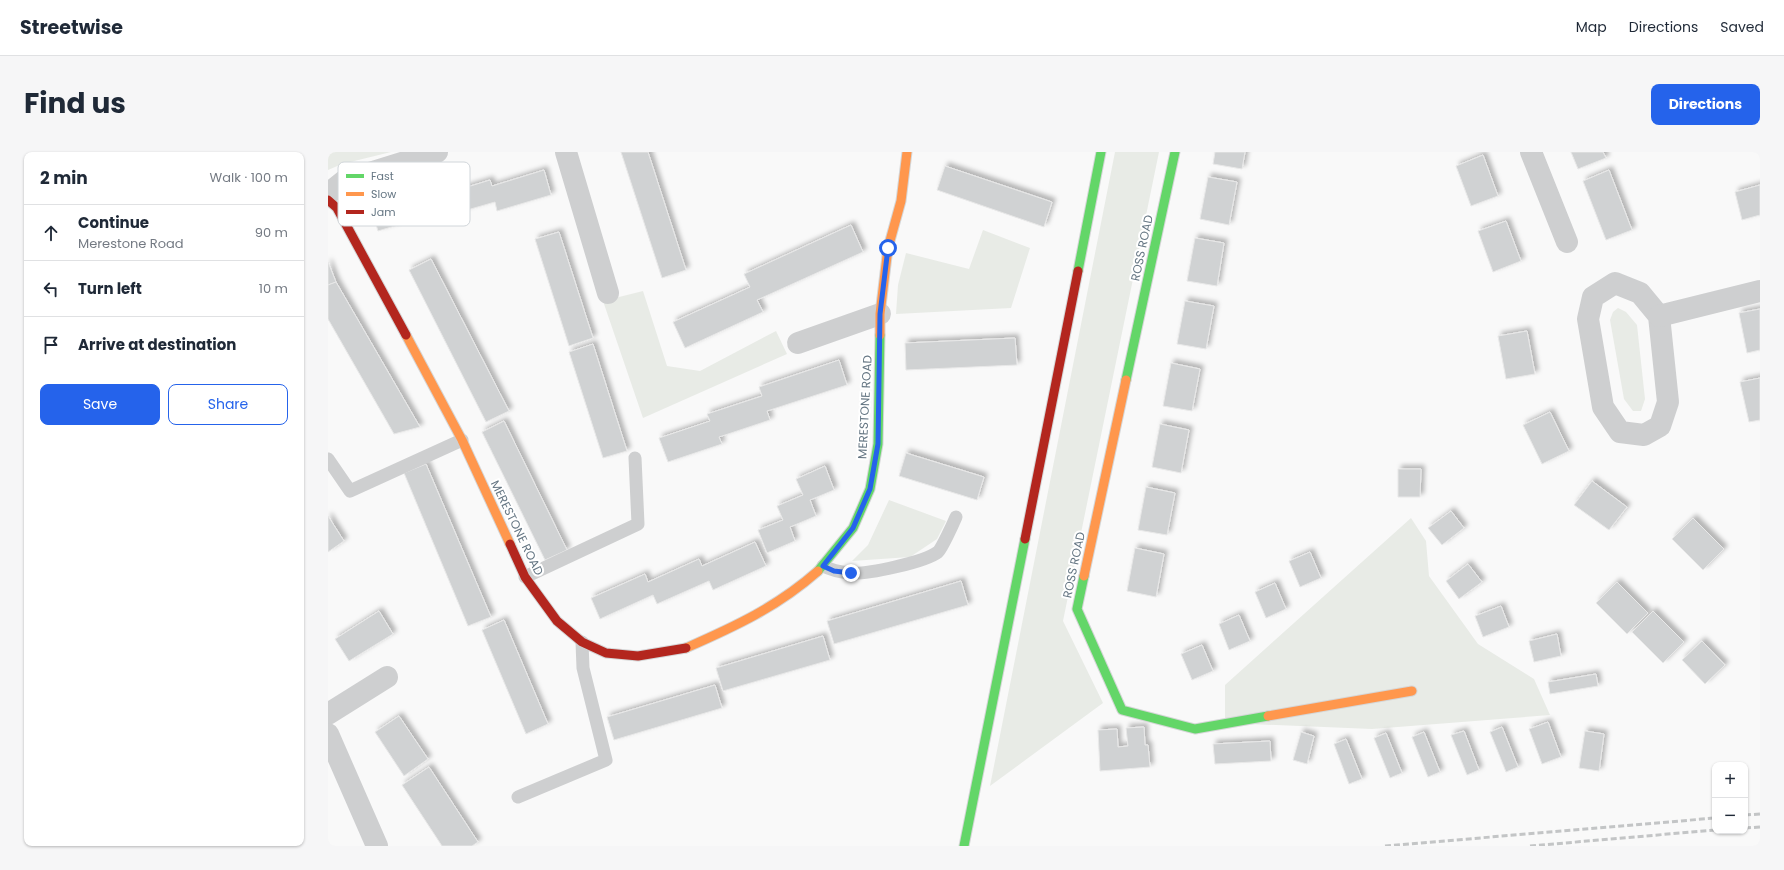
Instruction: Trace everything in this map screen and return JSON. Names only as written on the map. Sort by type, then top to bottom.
[{"type":"main road","name":"MERESTONE ROAD","points":[[347,226],[462,440],[525,577],[557,621],[582,642],[606,653],[638,656],[684,649],[739,625],[773,605],[805,582],[823,566],[853,528],[870,489],[878,444],[880,314],[888,248],[901,201],[907,152]]},
{"type":"main road","points":[[964,846],[1101,152]]},
{"type":"main road","name":"ROSS ROAD","points":[[1175,152],[1077,609],[1122,710],[1195,729],[1412,691]]},
{"type":"main road","name":"MERESTONE ROAD","points":[[328,200],[338,210]]},
{"type":"street","points":[[404,162],[436,152]]},
{"type":"street","points":[[566,152],[608,293]]},
{"type":"street","points":[[1531,152],[1567,242]]},
{"type":"street","points":[[328,194],[338,186]]},
{"type":"street","points":[[1615,283],[1640,293],[1659,316],[1668,402],[1660,426],[1644,436],[1620,432],[1603,407],[1588,319],[1593,297],[1615,283]]},
{"type":"street","points":[[1659,316],[1760,291]]},
{"type":"street","points":[[798,343],[880,314]]},
{"type":"street","points":[[328,714],[387,677]]},
{"type":"street","points":[[328,734],[377,846]]},
{"type":"lane","points":[[328,459],[350,491],[462,440]]},
{"type":"lane","points":[[525,577],[638,524],[635,458]]},
{"type":"lane","points":[[823,566],[834,571],[851,573],[873,571],[919,561],[938,552],[956,517]]},
{"type":"lane","points":[[518,797],[606,760],[582,668],[582,642]]},
{"type":"shaded area","points":[[328,152],[391,152],[350,162],[338,162],[338,166],[328,170]]},
{"type":"shaded area","points":[[1115,152],[1159,152],[1063,621],[1103,703],[990,786]]},
{"type":"shaded area","points":[[983,230],[1030,248],[1011,308],[896,314],[898,285],[906,253],[969,269]]},
{"type":"shaded area","points":[[643,291],[667,366],[700,371],[776,331],[787,354],[643,418],[603,301]]},
{"type":"shaded area","points":[[1618,308],[1626,312],[1637,325],[1645,399],[1641,411],[1633,411],[1624,399],[1610,320],[1613,312]]},
{"type":"shaded area","points":[[889,500],[946,521],[937,539],[910,557],[852,561],[868,545]]},
{"type":"shaded area","points":[[1411,518],[1426,541],[1429,576],[1478,644],[1534,679],[1550,715],[1372,729],[1225,723],[1225,685]]},
{"type":"building","points":[[621,152],[648,152],[686,270],[662,278]]},
{"type":"building","points":[[1215,152],[1245,152],[1242,169],[1213,164]]},
{"type":"building","points":[[1571,152],[1603,152],[1606,158],[1578,169]]},
{"type":"building","points":[[1483,155],[1498,196],[1471,206],[1456,166]]},
{"type":"building","points":[[945,166],[1052,202],[1044,227],[937,190]]},
{"type":"building","points":[[544,170],[551,195],[497,211],[495,202],[470,209],[470,186],[490,180],[492,186]]},
{"type":"building","points":[[1609,170],[1632,230],[1606,240],[1583,181]]},
{"type":"building","points":[[1208,177],[1237,182],[1229,225],[1200,219]]},
{"type":"building","points":[[1760,185],[1760,215],[1742,220],[1735,192]]},
{"type":"building","points":[[1506,221],[1521,261],[1493,272],[1478,231]]},
{"type":"building","points":[[851,225],[863,252],[757,300],[763,312],[685,348],[673,322],[750,287],[744,274]]},
{"type":"building","points":[[376,226],[395,226],[378,231]]},
{"type":"building","points":[[559,232],[593,338],[569,346],[535,239]]},
{"type":"building","points":[[1195,238],[1224,243],[1217,286],[1187,281]]},
{"type":"building","points":[[431,259],[509,411],[486,422],[409,270]]},
{"type":"building","points":[[328,262],[336,282],[328,285]]},
{"type":"building","points":[[336,282],[420,427],[394,434],[328,319],[328,285]]},
{"type":"building","points":[[1185,301],[1214,306],[1206,349],[1177,344]]},
{"type":"building","points":[[1760,309],[1760,350],[1747,353],[1739,313]]},
{"type":"building","points":[[1527,331],[1535,374],[1506,379],[1498,336]]},
{"type":"building","points":[[1015,338],[1017,365],[906,370],[905,343]]},
{"type":"building","points":[[593,344],[627,451],[603,458],[569,352]]},
{"type":"building","points":[[839,360],[847,385],[767,411],[770,420],[719,437],[722,444],[668,462],[659,438],[710,421],[707,414],[762,396],[759,387]]},
{"type":"building","points":[[1171,363],[1200,369],[1192,411],[1163,406]]},
{"type":"building","points":[[1760,378],[1760,420],[1749,422],[1740,382]]},
{"type":"building","points":[[1550,412],[1569,451],[1542,464],[1523,425]]},
{"type":"building","points":[[504,421],[567,550],[545,560],[482,432]]},
{"type":"building","points":[[1160,424],[1189,430],[1181,473],[1152,467]]},
{"type":"building","points":[[906,453],[984,477],[977,500],[899,476]]},
{"type":"building","points":[[426,464],[491,617],[468,626],[404,473]]},
{"type":"building","points":[[825,466],[834,490],[810,500],[816,516],[790,527],[795,541],[767,553],[758,530],[783,520],[777,506],[803,495],[796,479]]},
{"type":"building","points":[[1398,469],[1421,469],[1420,497],[1398,497]]},
{"type":"building","points":[[1592,481],[1627,507],[1609,530],[1574,505]]},
{"type":"building","points":[[1146,487],[1175,493],[1167,535],[1138,530]]},
{"type":"building","points":[[1451,511],[1464,528],[1442,545],[1428,528]]},
{"type":"building","points":[[328,516],[344,541],[328,552]]},
{"type":"building","points":[[1693,518],[1724,549],[1703,570],[1672,539]]},
{"type":"building","points":[[755,542],[766,566],[713,590],[709,581],[657,604],[653,595],[600,619],[591,598],[645,574],[648,582],[699,559],[702,566]]},
{"type":"building","points":[[1135,548],[1164,554],[1156,597],[1127,591]]},
{"type":"building","points":[[1310,552],[1321,578],[1300,587],[1289,561]]},
{"type":"building","points":[[1468,564],[1482,582],[1459,599],[1446,581]]},
{"type":"building","points":[[961,581],[968,605],[834,644],[827,621]]},
{"type":"building","points":[[1617,582],[1648,613],[1627,634],[1596,603]]},
{"type":"building","points":[[1275,583],[1286,609],[1266,618],[1255,592]]},
{"type":"building","points":[[1501,606],[1509,627],[1483,637],[1475,616]]},
{"type":"building","points":[[379,611],[393,634],[349,661],[335,639]]},
{"type":"building","points":[[1653,611],[1684,642],[1663,663],[1632,632]]},
{"type":"building","points":[[1239,615],[1250,641],[1229,650],[1219,624]]},
{"type":"building","points":[[504,620],[548,724],[526,734],[482,630]]},
{"type":"building","points":[[1557,634],[1561,656],[1534,662],[1529,641]]},
{"type":"building","points":[[823,636],[830,660],[723,691],[716,668]]},
{"type":"building","points":[[1702,641],[1725,665],[1705,684],[1682,660]]},
{"type":"building","points":[[1202,645],[1213,671],[1192,680],[1181,654]]},
{"type":"building","points":[[1596,674],[1598,686],[1550,694],[1548,682]]},
{"type":"building","points":[[715,685],[722,708],[614,740],[607,717]]},
{"type":"building","points":[[399,716],[428,759],[404,776],[375,732]]},
{"type":"building","points":[[1548,722],[1561,757],[1542,764],[1529,729]]},
{"type":"building","points":[[1144,727],[1145,745],[1148,745],[1150,767],[1100,771],[1098,730],[1117,729],[1118,747],[1128,746],[1126,728]]},
{"type":"building","points":[[1502,727],[1518,767],[1506,772],[1490,732]]},
{"type":"building","points":[[1464,731],[1479,770],[1467,775],[1451,735]]},
{"type":"building","points":[[1585,731],[1604,734],[1599,771],[1579,768]]},
{"type":"building","points":[[1301,732],[1314,736],[1307,764],[1293,760]]},
{"type":"building","points":[[1424,732],[1440,772],[1428,777],[1412,737]]},
{"type":"building","points":[[1386,733],[1402,773],[1390,778],[1374,738]]},
{"type":"building","points":[[1346,739],[1362,779],[1349,784],[1334,744]]},
{"type":"building","points":[[1270,741],[1271,761],[1215,764],[1213,744]]},
{"type":"building","points":[[429,767],[478,842],[472,846],[442,846],[402,785]]},
{"type":"railway","points":[[1748,815],[1760,814]]},
{"type":"railway","points":[[1385,846],[1712,818]]},
{"type":"railway","points":[[1748,828],[1760,827]]},
{"type":"railway","points":[[1530,846],[1712,830]]},
{"type":"traffic: fast","points":[[1078,271],[1101,152]]},
{"type":"traffic: fast","points":[[1126,380],[1175,152]]},
{"type":"traffic: fast","points":[[818,571],[853,528],[870,489],[878,444],[880,335]]},
{"type":"traffic: fast","points":[[964,846],[1025,539]]},
{"type":"traffic: fast","points":[[1084,576],[1077,609],[1122,710],[1195,729],[1268,716]]},
{"type":"traffic: slow","points":[[880,335],[880,314],[888,248],[901,201],[907,152]]},
{"type":"traffic: slow","points":[[406,335],[462,440],[510,544]]},
{"type":"traffic: slow","points":[[1084,576],[1126,380]]},
{"type":"traffic: slow","points":[[686,648],[755,615],[803,584],[818,571]]},
{"type":"traffic: slow","points":[[1268,716],[1412,691]]},
{"type":"traffic: jam","points":[[328,200],[338,210]]},
{"type":"traffic: jam","points":[[347,226],[406,335]]},
{"type":"traffic: jam","points":[[1025,539],[1078,271]]},
{"type":"traffic: jam","points":[[510,544],[525,577],[557,621],[582,642],[606,653],[638,656],[686,648]]},
{"type":"route","points":[[851,573],[834,571],[823,566],[853,528],[870,489],[878,444],[880,314],[888,248]]}]
